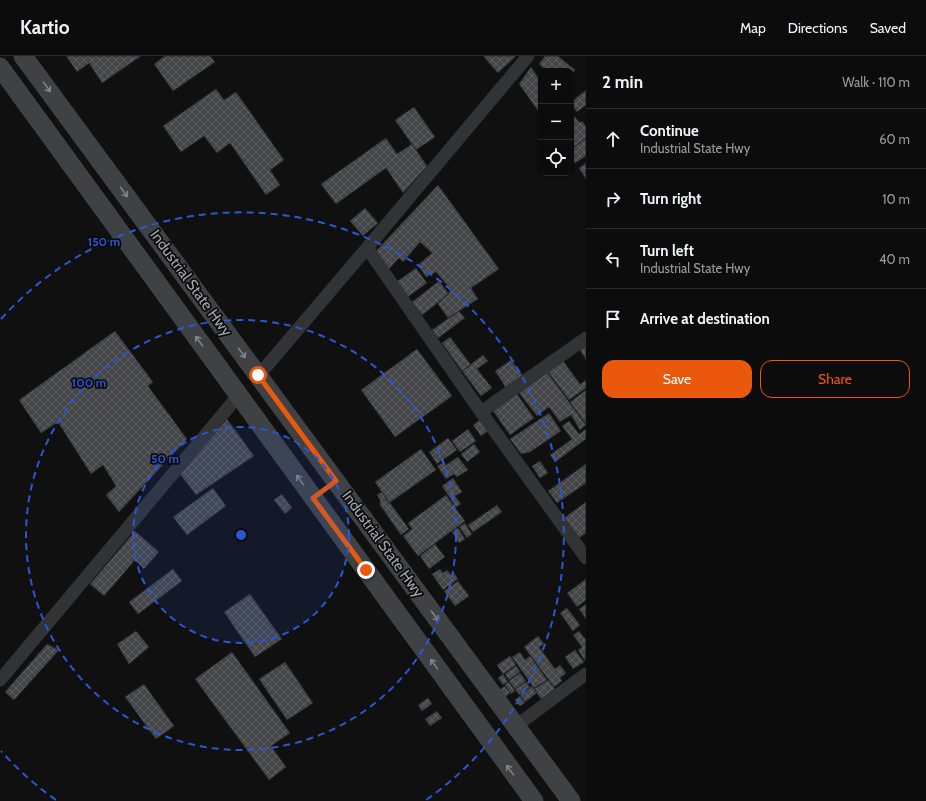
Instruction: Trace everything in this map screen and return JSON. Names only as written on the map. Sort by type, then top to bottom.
[{"type":"main road","name":"Industrial State Hwy","points":[[24,56],[571,801]]},
{"type":"main road","name":"Industrial State Hwy","points":[[0,67],[534,801]]},
{"type":"main road","points":[[158,285],[180,268]]},
{"type":"main road","points":[[313,498],[336,481]]},
{"type":"street","points":[[258,375],[528,56]]},
{"type":"street","points":[[367,248],[481,412],[586,558]]},
{"type":"street","points":[[481,412],[586,338]]},
{"type":"street","points":[[0,680],[238,396]]},
{"type":"street","points":[[516,726],[586,674]]},
{"type":"building","points":[[66,56],[141,56],[102,83],[89,63],[77,72]]},
{"type":"building","points":[[165,56],[210,56],[215,62],[173,91],[154,64]]},
{"type":"building","points":[[483,56],[516,56],[498,73]]},
{"type":"building","points":[[545,56],[558,56],[573,68],[544,68],[539,64]]},
{"type":"building","points":[[531,67],[538,78],[538,111],[519,84]]},
{"type":"building","points":[[216,89],[224,100],[236,92],[284,160],[270,170],[280,185],[266,195],[230,143],[217,153],[204,136],[181,152],[163,126]]},
{"type":"building","points":[[586,90],[586,105],[577,112],[574,108],[574,100]]},
{"type":"building","points":[[414,107],[435,137],[416,150],[395,120]]},
{"type":"building","points":[[574,116],[579,122],[583,122],[586,127],[586,138],[574,147]]},
{"type":"building","points":[[386,138],[397,154],[412,144],[427,166],[403,193],[386,168],[336,204],[321,184]]},
{"type":"building","points":[[586,138],[586,156],[575,163],[574,162],[574,147]]},
{"type":"building","points":[[586,163],[586,179],[579,168]]},
{"type":"building","points":[[438,185],[499,269],[471,288],[478,299],[448,318],[438,304],[451,290],[436,272],[426,277],[418,265],[432,253],[420,242],[403,262],[399,258],[387,271],[374,253]]},
{"type":"building","points":[[365,208],[378,223],[363,236],[350,221]]},
{"type":"building","points":[[416,268],[427,283],[406,298],[395,283]]},
{"type":"building","points":[[439,281],[449,294],[422,315],[412,302]]},
{"type":"building","points":[[459,311],[465,318],[438,338],[432,330]]},
{"type":"building","points":[[115,331],[153,382],[148,386],[187,439],[119,512],[106,495],[116,486],[103,465],[91,474],[58,422],[41,433],[19,400]]},
{"type":"building","points":[[450,337],[471,365],[462,371],[442,343]]},
{"type":"building","points":[[586,346],[586,360],[580,350]]},
{"type":"building","points":[[417,349],[452,396],[395,437],[361,390]]},
{"type":"building","points":[[483,355],[488,361],[477,369],[492,388],[481,396],[462,371]]},
{"type":"building","points":[[561,358],[580,384],[586,380],[586,388],[569,400],[546,369]]},
{"type":"building","points":[[511,360],[523,376],[506,388],[495,371]]},
{"type":"building","points":[[547,372],[586,425],[580,430],[571,415],[560,422],[549,407],[537,416],[519,393]]},
{"type":"building","points":[[586,390],[586,424],[570,402]]},
{"type":"building","points":[[517,394],[534,418],[510,435],[493,411]]},
{"type":"building","points":[[549,413],[561,431],[530,452],[521,454],[510,439]]},
{"type":"building","points":[[227,419],[254,456],[196,495],[180,474]]},
{"type":"building","points":[[480,420],[488,431],[481,436],[473,425]]},
{"type":"building","points":[[569,421],[579,434],[586,429],[586,439],[555,462],[550,455],[572,439],[562,426]]},
{"type":"building","points":[[468,429],[476,441],[460,452],[452,441]]},
{"type":"building","points":[[448,438],[457,450],[437,464],[429,452]]},
{"type":"building","points":[[474,444],[480,452],[467,462],[461,454]]},
{"type":"building","points":[[421,449],[436,470],[389,503],[375,482]]},
{"type":"building","points":[[458,457],[468,470],[457,477],[454,474],[446,479],[437,466],[444,462],[446,465]]},
{"type":"building","points":[[540,461],[548,473],[540,478],[532,466]]},
{"type":"building","points":[[586,464],[586,483],[557,503],[548,491]]},
{"type":"building","points":[[453,478],[462,492],[455,496],[461,504],[456,507],[442,486]]},
{"type":"building","points":[[213,488],[226,506],[187,535],[173,517]]},
{"type":"building","points":[[382,492],[409,529],[401,535],[380,505],[380,500],[377,495]]},
{"type":"building","points":[[282,494],[292,508],[285,514],[274,500]]},
{"type":"building","points":[[446,495],[465,521],[418,556],[403,536],[412,529],[408,523]]},
{"type":"building","points":[[586,502],[586,533],[579,538],[564,518]]},
{"type":"building","points":[[497,505],[502,512],[473,532],[468,525]]},
{"type":"building","points":[[465,523],[472,534],[467,538],[459,527]]},
{"type":"building","points":[[458,528],[465,539],[459,543],[452,532]]},
{"type":"building","points":[[135,531],[159,552],[144,569],[135,560],[104,596],[90,584]]},
{"type":"building","points":[[435,544],[445,557],[429,569],[420,556]]},
{"type":"building","points":[[173,569],[182,581],[138,614],[129,602]]},
{"type":"building","points":[[440,569],[443,573],[447,570],[451,575],[454,573],[458,579],[443,590],[432,574]]},
{"type":"building","points":[[586,579],[586,600],[577,607],[567,593]]},
{"type":"building","points":[[458,581],[469,596],[455,606],[444,591]]},
{"type":"building","points":[[250,594],[282,639],[255,657],[224,612]]},
{"type":"building","points":[[586,604],[586,619],[579,609]]},
{"type":"building","points":[[567,608],[580,625],[573,631],[560,613]]},
{"type":"building","points":[[136,631],[149,647],[129,664],[117,644]]},
{"type":"building","points":[[579,631],[586,640],[585,661],[578,650],[582,647],[573,635]]},
{"type":"building","points":[[538,636],[544,644],[539,647],[555,669],[560,665],[566,673],[560,678],[562,681],[554,687],[524,647]]},
{"type":"building","points":[[47,644],[59,650],[14,700],[5,692]]},
{"type":"building","points":[[575,650],[584,662],[573,669],[565,657]]},
{"type":"building","points":[[232,652],[290,733],[271,746],[286,767],[269,780],[195,679]]},
{"type":"building","points":[[520,652],[525,660],[530,656],[547,680],[534,688],[512,657]]},
{"type":"building","points":[[510,656],[516,665],[503,674],[497,665]]},
{"type":"building","points":[[285,662],[313,703],[287,720],[259,679]]},
{"type":"building","points":[[516,666],[520,672],[509,680],[505,674]]},
{"type":"building","points":[[520,673],[526,681],[515,689],[509,681]]},
{"type":"building","points":[[503,674],[508,682],[503,685],[498,678]]},
{"type":"building","points":[[548,680],[555,689],[541,699],[534,689]]},
{"type":"building","points":[[509,682],[515,691],[511,694],[505,685]]},
{"type":"building","points":[[526,682],[530,687],[519,695],[515,689]]},
{"type":"building","points":[[144,684],[174,726],[156,739],[125,697]]},
{"type":"building","points":[[505,686],[510,693],[504,698],[499,690]]},
{"type":"building","points":[[532,686],[537,693],[525,702],[520,695]]},
{"type":"building","points":[[520,696],[525,703],[520,706],[515,700]]},
{"type":"building","points":[[428,698],[432,704],[422,711],[418,705]]},
{"type":"building","points":[[437,711],[442,718],[430,726],[425,719]]},
{"type":"route","points":[[258,375],[336,481],[313,498],[366,570]]}]
